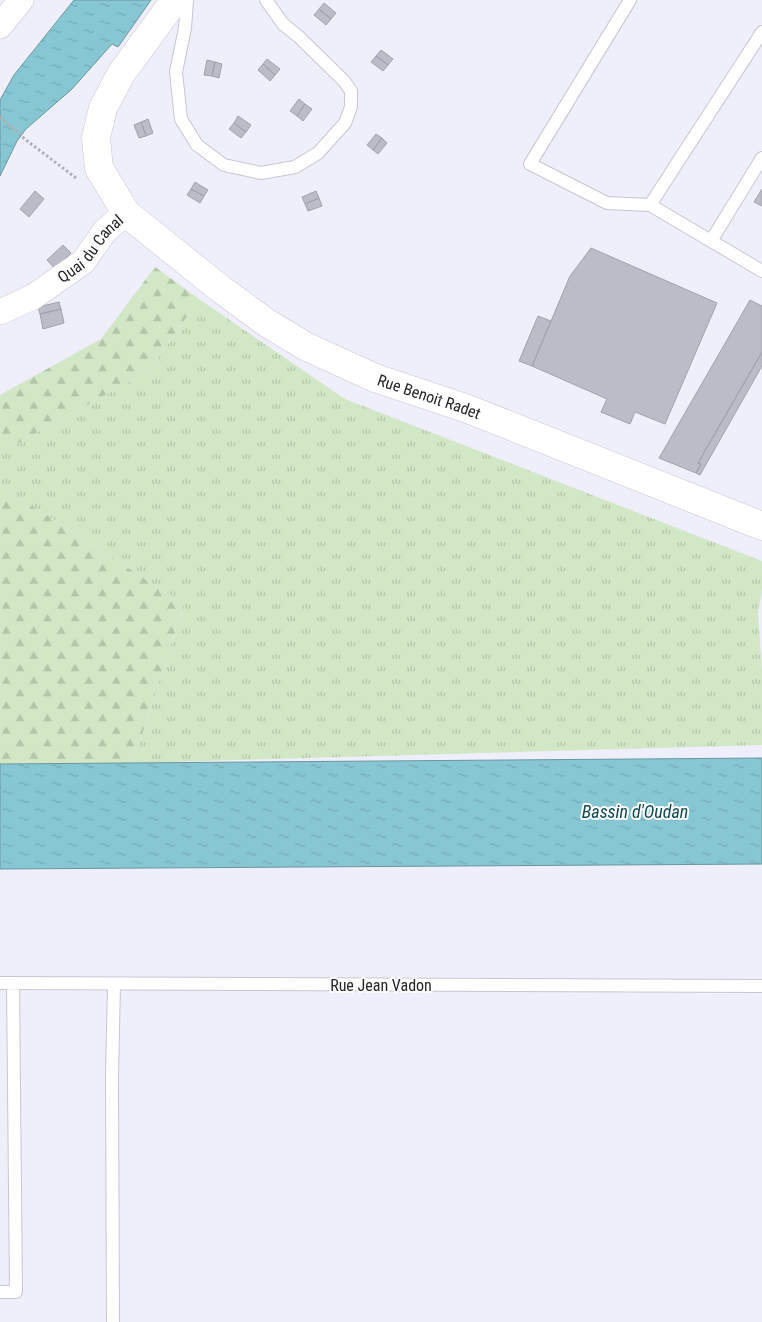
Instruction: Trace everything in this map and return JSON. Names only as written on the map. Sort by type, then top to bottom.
[{"type":"street","points":[[0,26],[20,0]]},
{"type":"street","name":"Quai du Canal","points":[[0,312],[33,297],[83,262],[106,230],[119,202],[99,168],[96,138],[103,108],[121,74],[175,0]]},
{"type":"street","name":"Rue Benoit Radet","points":[[119,202],[222,290],[267,323],[305,346],[375,378],[468,409],[762,526]]},
{"type":"lane","points":[[187,0],[185,28],[176,72],[181,119],[197,145],[224,165],[260,173],[295,167],[318,153],[345,123],[351,107],[351,91],[344,81],[283,24],[266,0]]},
{"type":"lane","points":[[630,0],[530,164],[607,203],[650,205],[762,271]]},
{"type":"lane","points":[[650,205],[762,32]]},
{"type":"lane","points":[[711,241],[762,158]]},
{"type":"lane","name":"Rue Jean Vadon","points":[[0,983],[762,986]]},
{"type":"lane","points":[[0,1292],[16,1292],[13,983]]},
{"type":"lane","points":[[113,1322],[112,1076],[114,984]]},
{"type":"path","points":[[0,117],[26,140],[88,187],[119,202]]},
{"type":"green space","points":[[155,267],[199,299],[149,371],[0,453],[0,395],[101,339]]},
{"type":"green space","points":[[199,299],[345,399],[762,561],[762,590],[758,613],[762,671],[762,745],[133,763],[184,604],[0,485],[0,453],[149,371]]},
{"type":"green space","points":[[0,485],[184,604],[133,763],[0,764]]},
{"type":"water","points":[[74,0],[151,0],[118,47],[112,44],[72,89],[26,129],[17,141],[0,176],[0,100],[14,75]]},
{"type":"water","name":"Bassin d'Oudan","points":[[762,758],[762,864],[0,869],[0,764]]},
{"type":"building","points":[[324,3],[336,13],[331,19],[319,9]]},
{"type":"building","points":[[319,9],[331,19],[326,25],[314,15]]},
{"type":"building","points":[[381,50],[393,59],[388,65],[376,56]]},
{"type":"building","points":[[376,56],[388,65],[383,71],[371,62]]},
{"type":"building","points":[[267,59],[280,69],[275,75],[263,64]]},
{"type":"building","points":[[207,60],[215,62],[212,76],[204,75]]},
{"type":"building","points":[[215,62],[222,64],[219,78],[212,76]]},
{"type":"building","points":[[263,64],[275,75],[270,81],[258,70]]},
{"type":"building","points":[[299,99],[305,104],[297,116],[290,111]]},
{"type":"building","points":[[305,104],[312,109],[303,121],[297,116]]},
{"type":"building","points":[[238,116],[251,125],[246,132],[234,123]]},
{"type":"building","points":[[148,119],[153,133],[146,136],[141,122]]},
{"type":"building","points":[[141,122],[146,136],[139,138],[134,125]]},
{"type":"building","points":[[234,123],[246,132],[241,138],[229,129]]},
{"type":"building","points":[[376,134],[382,138],[373,150],[367,145]]},
{"type":"building","points":[[382,138],[387,143],[378,154],[373,150]]},
{"type":"building","points":[[195,182],[208,190],[204,196],[191,189]]},
{"type":"building","points":[[191,189],[204,196],[200,203],[187,195]]},
{"type":"building","points":[[762,189],[762,206],[754,202]]},
{"type":"building","points":[[35,191],[44,199],[29,217],[20,209]]},
{"type":"building","points":[[316,191],[319,198],[305,204],[302,197]]},
{"type":"building","points":[[319,198],[322,206],[308,211],[305,204]]},
{"type":"building","points":[[63,245],[71,253],[55,269],[47,260]]},
{"type":"building","points":[[591,248],[717,303],[665,424],[635,412],[630,424],[601,412],[607,399],[532,366],[570,276]]},
{"type":"building","points":[[750,300],[762,306],[762,352],[698,463],[701,464],[696,473],[659,458]]},
{"type":"building","points":[[59,302],[61,309],[40,314],[38,307]]},
{"type":"building","points":[[61,309],[64,323],[43,329],[40,314]]},
{"type":"building","points":[[538,316],[551,321],[532,366],[519,361]]},
{"type":"building","points":[[762,352],[762,366],[700,475],[696,473],[701,464],[698,463]]}]
